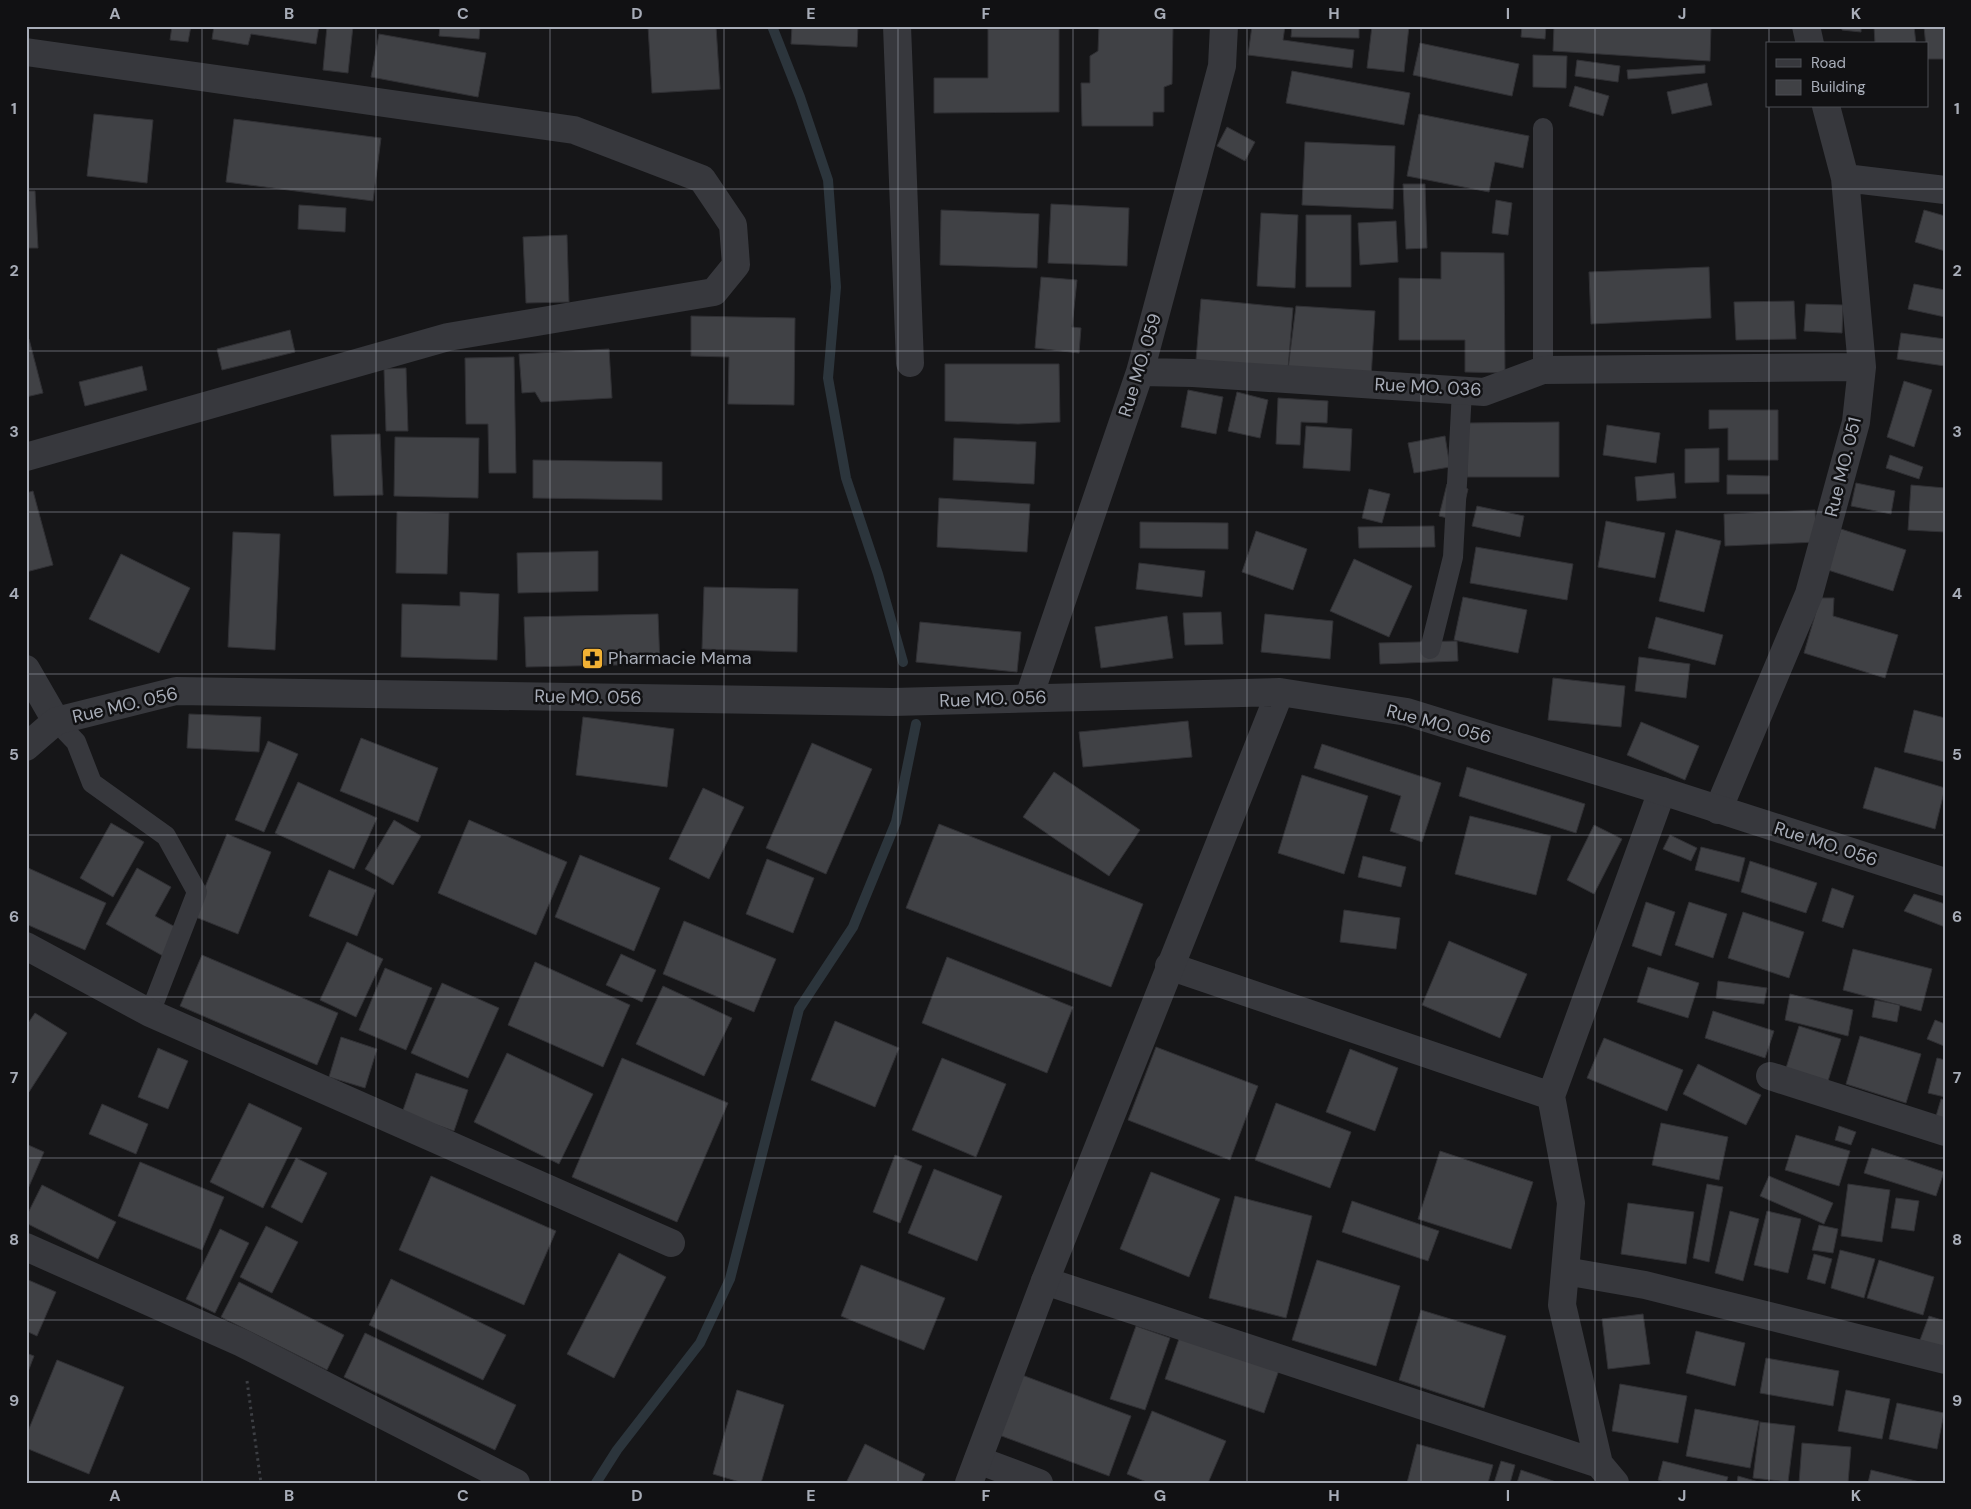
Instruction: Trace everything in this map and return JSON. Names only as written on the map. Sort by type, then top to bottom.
[{"type":"street","points":[[897,26],[910,364]]},
{"type":"street","name":"Rue MO. 059","points":[[1029,697],[1140,372],[1222,66],[1224,26]]},
{"type":"street","points":[[1806,26],[1810,42]]},
{"type":"street","points":[[26,52],[574,130],[702,179],[733,225],[736,265],[714,292],[448,337],[26,457]]},
{"type":"street","name":"Rue MO. 051","points":[[1718,810],[1809,594],[1856,422],[1862,367],[1845,178],[1827,108]]},
{"type":"street","points":[[1845,178],[1945,190]]},
{"type":"street","name":"Rue MO. 036","points":[[1140,372],[1194,373],[1484,392],[1543,370],[1862,367]]},
{"type":"street","points":[[26,669],[56,721]]},
{"type":"street","name":"Rue MO. 056","points":[[26,747],[56,721],[176,691],[893,702],[1280,692],[1407,712],[1662,791],[1945,882]]},
{"type":"street","points":[[1039,1483],[974,1472],[1045,1281],[1169,966],[1280,692]]},
{"type":"street","points":[[1607,1473],[1562,1306],[1571,1203],[1551,1096],[1662,791]]},
{"type":"street","points":[[26,946],[150,1013],[671,1243]]},
{"type":"street","points":[[1169,966],[1551,1096]]},
{"type":"street","points":[[1770,1076],[1945,1132]]},
{"type":"street","points":[[26,1247],[242,1343],[516,1483]]},
{"type":"street","points":[[1565,1271],[1645,1285],[1945,1360]]},
{"type":"street","points":[[1045,1281],[1607,1473]]},
{"type":"lane","points":[[1543,128],[1543,370]]},
{"type":"lane","points":[[1430,649],[1453,557],[1462,391]]},
{"type":"lane","points":[[56,721],[76,742],[92,783],[166,836],[197,892],[150,1013]]},
{"type":"path","points":[[242,1343],[261,1483]]},
{"type":"building","points":[[172,26],[191,26],[188,42],[170,40]]},
{"type":"building","points":[[214,26],[319,26],[316,44],[251,34],[248,45],[212,39]]},
{"type":"building","points":[[327,26],[353,26],[348,73],[323,70]]},
{"type":"building","points":[[440,26],[480,26],[479,39],[439,36]]},
{"type":"building","points":[[648,26],[716,26],[720,89],[652,93]]},
{"type":"building","points":[[792,26],[858,26],[857,47],[791,44]]},
{"type":"building","points":[[1099,26],[1173,26],[1172,84],[1164,87],[1164,112],[1153,112],[1153,126],[1082,126],[1081,83],[1090,83],[1090,56],[1098,51]]},
{"type":"building","points":[[1252,26],[1285,26],[1283,40],[1354,50],[1352,68],[1248,55]]},
{"type":"building","points":[[1292,26],[1359,26],[1359,38],[1291,37]]},
{"type":"building","points":[[1372,26],[1409,26],[1404,72],[1367,68]]},
{"type":"building","points":[[1522,26],[1546,26],[1545,39],[1521,37]]},
{"type":"building","points":[[1554,26],[1711,26],[1710,61],[1553,51]]},
{"type":"building","points":[[1842,26],[1861,26],[1861,32],[1842,30]]},
{"type":"building","points":[[1874,26],[1914,26],[1916,42],[1875,42]]},
{"type":"building","points":[[1924,26],[1945,26],[1945,59],[1928,59],[1928,42],[1925,42]]},
{"type":"building","points":[[988,29],[1059,29],[1059,112],[934,113],[934,78],[988,78]]},
{"type":"building","points":[[379,34],[486,53],[478,97],[371,77]]},
{"type":"building","points":[[1420,43],[1519,64],[1512,96],[1413,75]]},
{"type":"building","points":[[1533,55],[1567,56],[1566,88],[1533,87]]},
{"type":"building","points":[[1577,60],[1620,66],[1618,82],[1575,76]]},
{"type":"building","points":[[1705,65],[1705,73],[1628,79],[1627,70]]},
{"type":"building","points":[[1292,71],[1410,93],[1404,125],[1286,103]]},
{"type":"building","points":[[1707,83],[1712,105],[1672,114],[1667,92]]},
{"type":"building","points":[[1575,86],[1609,96],[1603,116],[1569,106]]},
{"type":"building","points":[[94,114],[153,120],[147,183],[87,176]]},
{"type":"building","points":[[1419,114],[1529,136],[1523,168],[1495,162],[1489,192],[1407,176]]},
{"type":"building","points":[[234,119],[381,138],[373,201],[226,182]]},
{"type":"building","points":[[1227,127],[1255,142],[1245,161],[1217,146]]},
{"type":"building","points":[[1305,142],[1395,146],[1393,209],[1302,205]]},
{"type":"building","points":[[1403,184],[1425,184],[1427,248],[1406,249]]},
{"type":"building","points":[[26,191],[35,191],[38,248],[26,248]]},
{"type":"building","points":[[1496,200],[1512,203],[1508,235],[1492,233]]},
{"type":"building","points":[[1051,204],[1129,208],[1127,266],[1048,263]]},
{"type":"building","points":[[299,205],[346,208],[345,232],[298,229]]},
{"type":"building","points":[[941,210],[1039,214],[1037,268],[940,265]]},
{"type":"building","points":[[1924,210],[1945,216],[1945,251],[1915,242]]},
{"type":"building","points":[[1261,213],[1298,215],[1295,288],[1257,286]]},
{"type":"building","points":[[1306,215],[1351,215],[1351,287],[1306,287]]},
{"type":"building","points":[[1396,221],[1398,262],[1360,265],[1358,223]]},
{"type":"building","points":[[567,235],[569,302],[526,303],[523,237]]},
{"type":"building","points":[[1441,252],[1504,253],[1505,373],[1465,372],[1465,340],[1399,340],[1399,278],[1441,279]]},
{"type":"building","points":[[1709,267],[1711,318],[1591,324],[1589,272]]},
{"type":"building","points":[[1041,277],[1077,280],[1072,327],[1081,328],[1079,353],[1035,348]]},
{"type":"building","points":[[1914,284],[1945,290],[1945,317],[1908,309]]},
{"type":"building","points":[[1201,299],[1293,308],[1288,369],[1196,360]]},
{"type":"building","points":[[1794,301],[1796,339],[1736,340],[1734,302]]},
{"type":"building","points":[[1806,304],[1843,305],[1842,333],[1804,331]]},
{"type":"building","points":[[1296,306],[1375,311],[1371,379],[1288,369]]},
{"type":"building","points":[[691,316],[795,318],[794,405],[728,404],[729,357],[691,356]]},
{"type":"building","points":[[290,330],[295,352],[222,370],[217,349]]},
{"type":"building","points":[[1901,333],[1945,339],[1945,366],[1897,359]]},
{"type":"building","points":[[29,339],[43,393],[26,397],[26,340]]},
{"type":"building","points":[[609,349],[612,398],[541,402],[535,392],[522,393],[519,354]]},
{"type":"building","points":[[514,357],[516,473],[489,473],[488,424],[466,424],[465,358]]},
{"type":"building","points":[[945,364],[1059,364],[1060,422],[1018,424],[945,421]]},
{"type":"building","points":[[142,366],[147,390],[85,406],[79,382]]},
{"type":"building","points":[[406,368],[408,431],[386,431],[384,369]]},
{"type":"building","points":[[1904,381],[1932,390],[1914,447],[1887,437]]},
{"type":"building","points":[[1188,390],[1223,397],[1216,434],[1181,427]]},
{"type":"building","points":[[1237,392],[1268,400],[1260,438],[1228,431]]},
{"type":"building","points":[[1278,398],[1328,401],[1327,423],[1301,422],[1300,445],[1276,444]]},
{"type":"building","points":[[1709,410],[1778,410],[1778,460],[1728,460],[1728,428],[1709,429]]},
{"type":"building","points":[[1559,422],[1559,477],[1467,477],[1466,423]]},
{"type":"building","points":[[1607,425],[1660,433],[1656,463],[1603,455]]},
{"type":"building","points":[[1306,426],[1352,429],[1350,471],[1303,468]]},
{"type":"building","points":[[380,434],[383,495],[334,496],[331,435]]},
{"type":"building","points":[[1445,436],[1450,467],[1414,473],[1408,443]]},
{"type":"building","points":[[395,437],[479,438],[478,498],[394,496]]},
{"type":"building","points":[[954,438],[1036,442],[1034,484],[953,480]]},
{"type":"building","points":[[1719,448],[1719,482],[1685,483],[1685,449]]},
{"type":"building","points":[[1890,455],[1923,467],[1919,479],[1886,468]]},
{"type":"building","points":[[533,460],[662,462],[662,500],[533,498]]},
{"type":"building","points":[[1674,473],[1676,498],[1637,501],[1635,477]]},
{"type":"building","points":[[1727,475],[1769,476],[1769,494],[1727,494]]},
{"type":"building","points":[[1856,483],[1895,491],[1891,514],[1851,506]]},
{"type":"building","points":[[1447,484],[1468,489],[1460,521],[1439,516]]},
{"type":"building","points":[[1911,485],[1945,488],[1945,532],[1908,530]]},
{"type":"building","points":[[1369,489],[1390,494],[1382,523],[1362,518]]},
{"type":"building","points":[[33,491],[53,565],[26,572],[26,493]]},
{"type":"building","points":[[939,498],[1030,504],[1027,552],[937,547]]},
{"type":"building","points":[[1477,506],[1524,516],[1520,537],[1472,526]]},
{"type":"building","points":[[1815,510],[1817,542],[1725,546],[1724,514]]},
{"type":"building","points":[[397,512],[449,513],[447,574],[396,573]]},
{"type":"building","points":[[1606,521],[1665,533],[1655,578],[1598,567]]},
{"type":"building","points":[[1140,522],[1228,523],[1228,549],[1140,548]]},
{"type":"building","points":[[1434,526],[1435,547],[1359,548],[1358,527]]},
{"type":"building","points":[[1841,529],[1906,550],[1893,591],[1828,570]]},
{"type":"building","points":[[1676,530],[1721,541],[1704,612],[1659,601]]},
{"type":"building","points":[[1256,531],[1307,549],[1293,590],[1242,572]]},
{"type":"building","points":[[233,532],[280,534],[275,650],[228,647]]},
{"type":"building","points":[[1476,547],[1573,564],[1567,600],[1470,583]]},
{"type":"building","points":[[598,551],[598,591],[518,593],[517,553]]},
{"type":"building","points":[[121,554],[190,588],[159,653],[89,619]]},
{"type":"building","points":[[1354,559],[1412,586],[1389,637],[1330,611]]},
{"type":"building","points":[[1139,563],[1205,571],[1202,597],[1136,589]]},
{"type":"building","points":[[704,587],[798,589],[797,652],[702,649]]},
{"type":"building","points":[[460,592],[499,594],[497,660],[401,657],[402,604],[460,606]]},
{"type":"building","points":[[1463,597],[1527,610],[1518,653],[1454,640]]},
{"type":"building","points":[[1820,598],[1834,598],[1833,616],[1898,635],[1885,678],[1804,653]]},
{"type":"building","points":[[1221,612],[1223,644],[1185,645],[1183,613]]},
{"type":"building","points":[[658,614],[660,664],[526,667],[524,617]]},
{"type":"building","points":[[1265,614],[1333,621],[1330,659],[1261,652]]},
{"type":"building","points":[[1167,616],[1173,658],[1101,668],[1095,627]]},
{"type":"building","points":[[1656,617],[1723,635],[1715,665],[1648,648]]},
{"type":"building","points":[[920,622],[1021,632],[1017,672],[916,662]]},
{"type":"building","points":[[1457,641],[1458,661],[1380,664],[1379,643]]},
{"type":"building","points":[[1639,657],[1690,664],[1686,698],[1635,691]]},
{"type":"building","points":[[1553,678],[1625,686],[1621,727],[1548,720]]},
{"type":"building","points":[[1914,710],[1945,718],[1945,762],[1904,752]]},
{"type":"building","points":[[189,714],[261,717],[259,752],[187,748]]},
{"type":"building","points":[[583,717],[674,729],[667,787],[576,775]]},
{"type":"building","points":[[1188,721],[1192,757],[1083,767],[1079,732]]},
{"type":"building","points":[[1641,722],[1699,746],[1685,780],[1627,755]]},
{"type":"building","points":[[361,738],[438,768],[418,822],[340,791]]},
{"type":"building","points":[[268,741],[298,754],[264,832],[235,820]]},
{"type":"building","points":[[812,743],[872,769],[826,874],[766,848]]},
{"type":"building","points":[[1322,744],[1441,783],[1422,842],[1390,831],[1401,796],[1314,768]]},
{"type":"building","points":[[1467,767],[1585,804],[1576,833],[1459,796]]},
{"type":"building","points":[[1875,767],[1945,788],[1935,829],[1863,808]]},
{"type":"building","points":[[1054,772],[1140,830],[1109,876],[1023,817]]},
{"type":"building","points":[[1302,775],[1368,796],[1344,874],[1278,853]]},
{"type":"building","points":[[298,782],[377,818],[354,869],[275,833]]},
{"type":"building","points":[[703,788],[744,807],[709,879],[669,859]]},
{"type":"building","points":[[1470,816],[1551,836],[1536,895],[1455,874]]},
{"type":"building","points":[[394,820],[421,836],[393,885],[365,869]]},
{"type":"building","points":[[469,820],[567,862],[536,935],[438,893]]},
{"type":"building","points":[[111,823],[144,842],[113,897],[80,878]]},
{"type":"building","points":[[939,824],[1143,904],[1111,987],[906,908]]},
{"type":"building","points":[[1594,825],[1622,839],[1594,894],[1567,880]]},
{"type":"building","points":[[227,834],[271,852],[238,934],[193,916]]},
{"type":"building","points":[[1670,835],[1697,848],[1691,861],[1663,849]]},
{"type":"building","points":[[1701,847],[1745,858],[1739,882],[1695,870]]},
{"type":"building","points":[[580,855],[660,888],[634,951],[555,917]]},
{"type":"building","points":[[1363,856],[1406,867],[1401,887],[1358,877]]},
{"type":"building","points":[[767,859],[814,878],[793,933],[746,914]]},
{"type":"building","points":[[1750,861],[1817,883],[1806,913],[1741,892]]},
{"type":"building","points":[[26,867],[106,903],[85,950],[26,924]]},
{"type":"building","points":[[137,868],[171,887],[155,916],[179,929],[163,956],[106,924]]},
{"type":"building","points":[[329,870],[376,890],[357,936],[309,916]]},
{"type":"building","points":[[1832,888],[1854,896],[1843,928],[1822,921]]},
{"type":"building","points":[[1914,894],[1945,904],[1945,927],[1904,911]]},
{"type":"building","points":[[1646,902],[1675,912],[1661,956],[1632,946]]},
{"type":"building","points":[[1689,902],[1727,914],[1713,958],[1675,945]]},
{"type":"building","points":[[1344,910],[1400,918],[1396,949],[1340,942]]},
{"type":"building","points":[[1743,912],[1804,932],[1789,978],[1728,958]]},
{"type":"building","points":[[684,921],[776,959],[754,1012],[663,974]]},
{"type":"building","points":[[1449,941],[1527,974],[1500,1038],[1422,1005]]},
{"type":"building","points":[[347,942],[383,959],[356,1017],[320,1000]]},
{"type":"building","points":[[1853,949],[1932,969],[1921,1011],[1843,990]]},
{"type":"building","points":[[621,954],[656,970],[642,1002],[606,985]]},
{"type":"building","points":[[202,955],[338,1013],[317,1065],[180,1006]]},
{"type":"building","points":[[947,957],[1073,1007],[1047,1073],[922,1023]]},
{"type":"building","points":[[535,962],[630,1005],[603,1067],[508,1025]]},
{"type":"building","points":[[1648,967],[1699,983],[1688,1018],[1637,1002]]},
{"type":"building","points":[[385,968],[432,988],[406,1050],[359,1030]]},
{"type":"building","points":[[1718,981],[1767,988],[1764,1004],[1716,998]]},
{"type":"building","points":[[442,983],[499,1008],[468,1078],[411,1053]]},
{"type":"building","points":[[663,986],[732,1018],[704,1076],[636,1044]]},
{"type":"building","points":[[1790,994],[1853,1010],[1848,1036],[1785,1020]]},
{"type":"building","points":[[1875,1000],[1900,1005],[1897,1022],[1872,1017]]},
{"type":"building","points":[[1713,1011],[1774,1031],[1765,1058],[1705,1038]]},
{"type":"building","points":[[35,1013],[67,1033],[29,1092],[26,1090],[26,1026]]},
{"type":"building","points":[[1935,1020],[1945,1024],[1944,1046],[1927,1039]]},
{"type":"building","points":[[835,1021],[899,1048],[875,1107],[811,1080]]},
{"type":"building","points":[[1799,1026],[1841,1039],[1828,1081],[1786,1068]]},
{"type":"building","points":[[1860,1036],[1921,1054],[1906,1103],[1846,1084]]},
{"type":"building","points":[[341,1037],[377,1049],[365,1088],[329,1077]]},
{"type":"building","points":[[1604,1038],[1683,1070],[1667,1111],[1587,1078]]},
{"type":"building","points":[[1156,1047],[1258,1086],[1230,1160],[1128,1120]]},
{"type":"building","points":[[158,1048],[188,1061],[168,1109],[138,1097]]},
{"type":"building","points":[[1350,1049],[1398,1068],[1375,1131],[1326,1112]]},
{"type":"building","points":[[507,1053],[593,1094],[559,1164],[474,1122]]},
{"type":"building","points":[[622,1058],[728,1103],[677,1222],[572,1177]]},
{"type":"building","points":[[942,1058],[1006,1084],[976,1157],[912,1130]]},
{"type":"building","points":[[1937,1058],[1945,1060],[1945,1097],[1928,1093]]},
{"type":"building","points":[[1698,1064],[1761,1095],[1746,1125],[1683,1094]]},
{"type":"building","points":[[416,1073],[468,1090],[454,1131],[402,1113]]},
{"type":"building","points":[[1941,1099],[1945,1100],[1945,1126],[1934,1123]]},
{"type":"building","points":[[249,1103],[302,1128],[263,1208],[210,1182]]},
{"type":"building","points":[[1276,1103],[1351,1132],[1330,1188],[1255,1160]]},
{"type":"building","points":[[102,1104],[148,1124],[136,1154],[89,1134]]},
{"type":"building","points":[[1661,1123],[1728,1137],[1719,1180],[1652,1165]]},
{"type":"building","points":[[1839,1126],[1856,1132],[1851,1145],[1835,1140]]},
{"type":"building","points":[[1796,1135],[1850,1151],[1839,1186],[1785,1170]]},
{"type":"building","points":[[26,1144],[44,1152],[27,1191],[26,1190]]},
{"type":"building","points":[[1872,1148],[1944,1172],[1936,1196],[1864,1173]]},
{"type":"building","points":[[1440,1151],[1533,1182],[1511,1249],[1418,1219]]},
{"type":"building","points":[[895,1155],[922,1166],[900,1223],[873,1212]]},
{"type":"building","points":[[296,1158],[327,1173],[302,1223],[271,1207]]},
{"type":"building","points":[[140,1162],[224,1197],[202,1250],[118,1216]]},
{"type":"building","points":[[934,1169],[1002,1196],[977,1261],[908,1233]]},
{"type":"building","points":[[1151,1172],[1220,1199],[1189,1277],[1120,1249]]},
{"type":"building","points":[[431,1176],[556,1231],[524,1305],[399,1250]]},
{"type":"building","points":[[1769,1176],[1833,1203],[1824,1224],[1760,1196]]},
{"type":"building","points":[[1707,1184],[1723,1187],[1709,1262],[1693,1258]]},
{"type":"building","points":[[1848,1184],[1890,1190],[1882,1242],[1841,1236]]},
{"type":"building","points":[[42,1185],[116,1222],[98,1259],[26,1223],[26,1217]]},
{"type":"building","points":[[1235,1196],[1312,1216],[1286,1318],[1209,1298]]},
{"type":"building","points":[[1896,1198],[1919,1201],[1914,1231],[1891,1228]]},
{"type":"building","points":[[1352,1201],[1439,1231],[1428,1261],[1342,1232]]},
{"type":"building","points":[[1628,1203],[1694,1212],[1686,1264],[1621,1254]]},
{"type":"building","points":[[1730,1211],[1759,1219],[1743,1281],[1715,1273]]},
{"type":"building","points":[[1767,1211],[1801,1219],[1788,1273],[1754,1265]]},
{"type":"building","points":[[1819,1225],[1838,1229],[1833,1253],[1812,1250]]},
{"type":"building","points":[[266,1226],[298,1242],[272,1293],[240,1277]]},
{"type":"building","points":[[220,1229],[249,1243],[215,1313],[186,1299]]},
{"type":"building","points":[[1840,1250],[1875,1259],[1864,1298],[1831,1288]]},
{"type":"building","points":[[619,1253],[666,1277],[614,1378],[567,1354]]},
{"type":"building","points":[[1814,1254],[1832,1259],[1825,1284],[1807,1279]]},
{"type":"building","points":[[1317,1260],[1400,1286],[1376,1366],[1292,1340]]},
{"type":"building","points":[[1879,1260],[1934,1277],[1923,1315],[1867,1298]]},
{"type":"building","points":[[861,1265],[945,1298],[924,1350],[841,1316]]},
{"type":"building","points":[[26,1279],[56,1292],[37,1336],[26,1331]]},
{"type":"building","points":[[391,1279],[506,1335],[483,1380],[369,1325]]},
{"type":"building","points":[[239,1282],[344,1335],[327,1370],[221,1317]]},
{"type":"building","points":[[1421,1310],[1506,1336],[1484,1408],[1399,1380]]},
{"type":"building","points":[[1643,1314],[1650,1364],[1608,1369],[1602,1319]]},
{"type":"building","points":[[1929,1316],[1945,1321],[1945,1348],[1920,1340]]},
{"type":"building","points":[[1136,1326],[1170,1338],[1145,1410],[1110,1399]]},
{"type":"building","points":[[1696,1331],[1745,1343],[1735,1386],[1686,1373]]},
{"type":"building","points":[[365,1333],[516,1405],[495,1450],[344,1377]]},
{"type":"building","points":[[1180,1336],[1279,1370],[1264,1413],[1165,1379]]},
{"type":"building","points":[[26,1353],[34,1356],[26,1377]]},
{"type":"building","points":[[1766,1358],[1839,1371],[1833,1406],[1760,1393]]},
{"type":"building","points":[[57,1360],[124,1387],[89,1474],[26,1448],[26,1436]]},
{"type":"building","points":[[1022,1375],[1131,1416],[1109,1476],[999,1435]]},
{"type":"building","points":[[1620,1384],[1687,1396],[1678,1443],[1612,1431]]},
{"type":"building","points":[[737,1390],[784,1405],[761,1483],[743,1483],[713,1474]]},
{"type":"building","points":[[1846,1390],[1890,1399],[1882,1439],[1838,1431]]},
{"type":"building","points":[[1897,1403],[1944,1413],[1937,1449],[1889,1439]]},
{"type":"building","points":[[1695,1409],[1759,1421],[1750,1468],[1686,1456]]},
{"type":"building","points":[[1152,1411],[1226,1441],[1208,1483],[1149,1483],[1127,1474]]},
{"type":"building","points":[[1760,1422],[1795,1426],[1788,1482],[1753,1478]]},
{"type":"building","points":[[1802,1443],[1851,1447],[1848,1483],[1799,1483]]},
{"type":"building","points":[[865,1444],[925,1474],[921,1483],[846,1483]]},
{"type":"building","points":[[1417,1444],[1493,1465],[1488,1483],[1407,1483]]},
{"type":"building","points":[[1501,1461],[1515,1465],[1510,1483],[1494,1483]]},
{"type":"building","points":[[1663,1461],[1728,1477],[1726,1483],[1668,1483],[1658,1480]]},
{"type":"building","points":[[1521,1470],[1559,1483],[1517,1483]]},
{"type":"building","points":[[1871,1470],[1924,1483],[1868,1483]]},
{"type":"building","points":[[1738,1476],[1762,1483],[1737,1483]]},
{"type":"waterway","points":[[772,26],[800,97],[828,180],[836,287],[828,378],[846,478],[878,574],[903,662]]},
{"type":"waterway","points":[[596,1483],[617,1450],[700,1343],[730,1279],[799,1009],[853,927],[896,822],[916,724]]},
{"type":"place","name":"Pharmacie Mama","points":[[592,658]]}]
